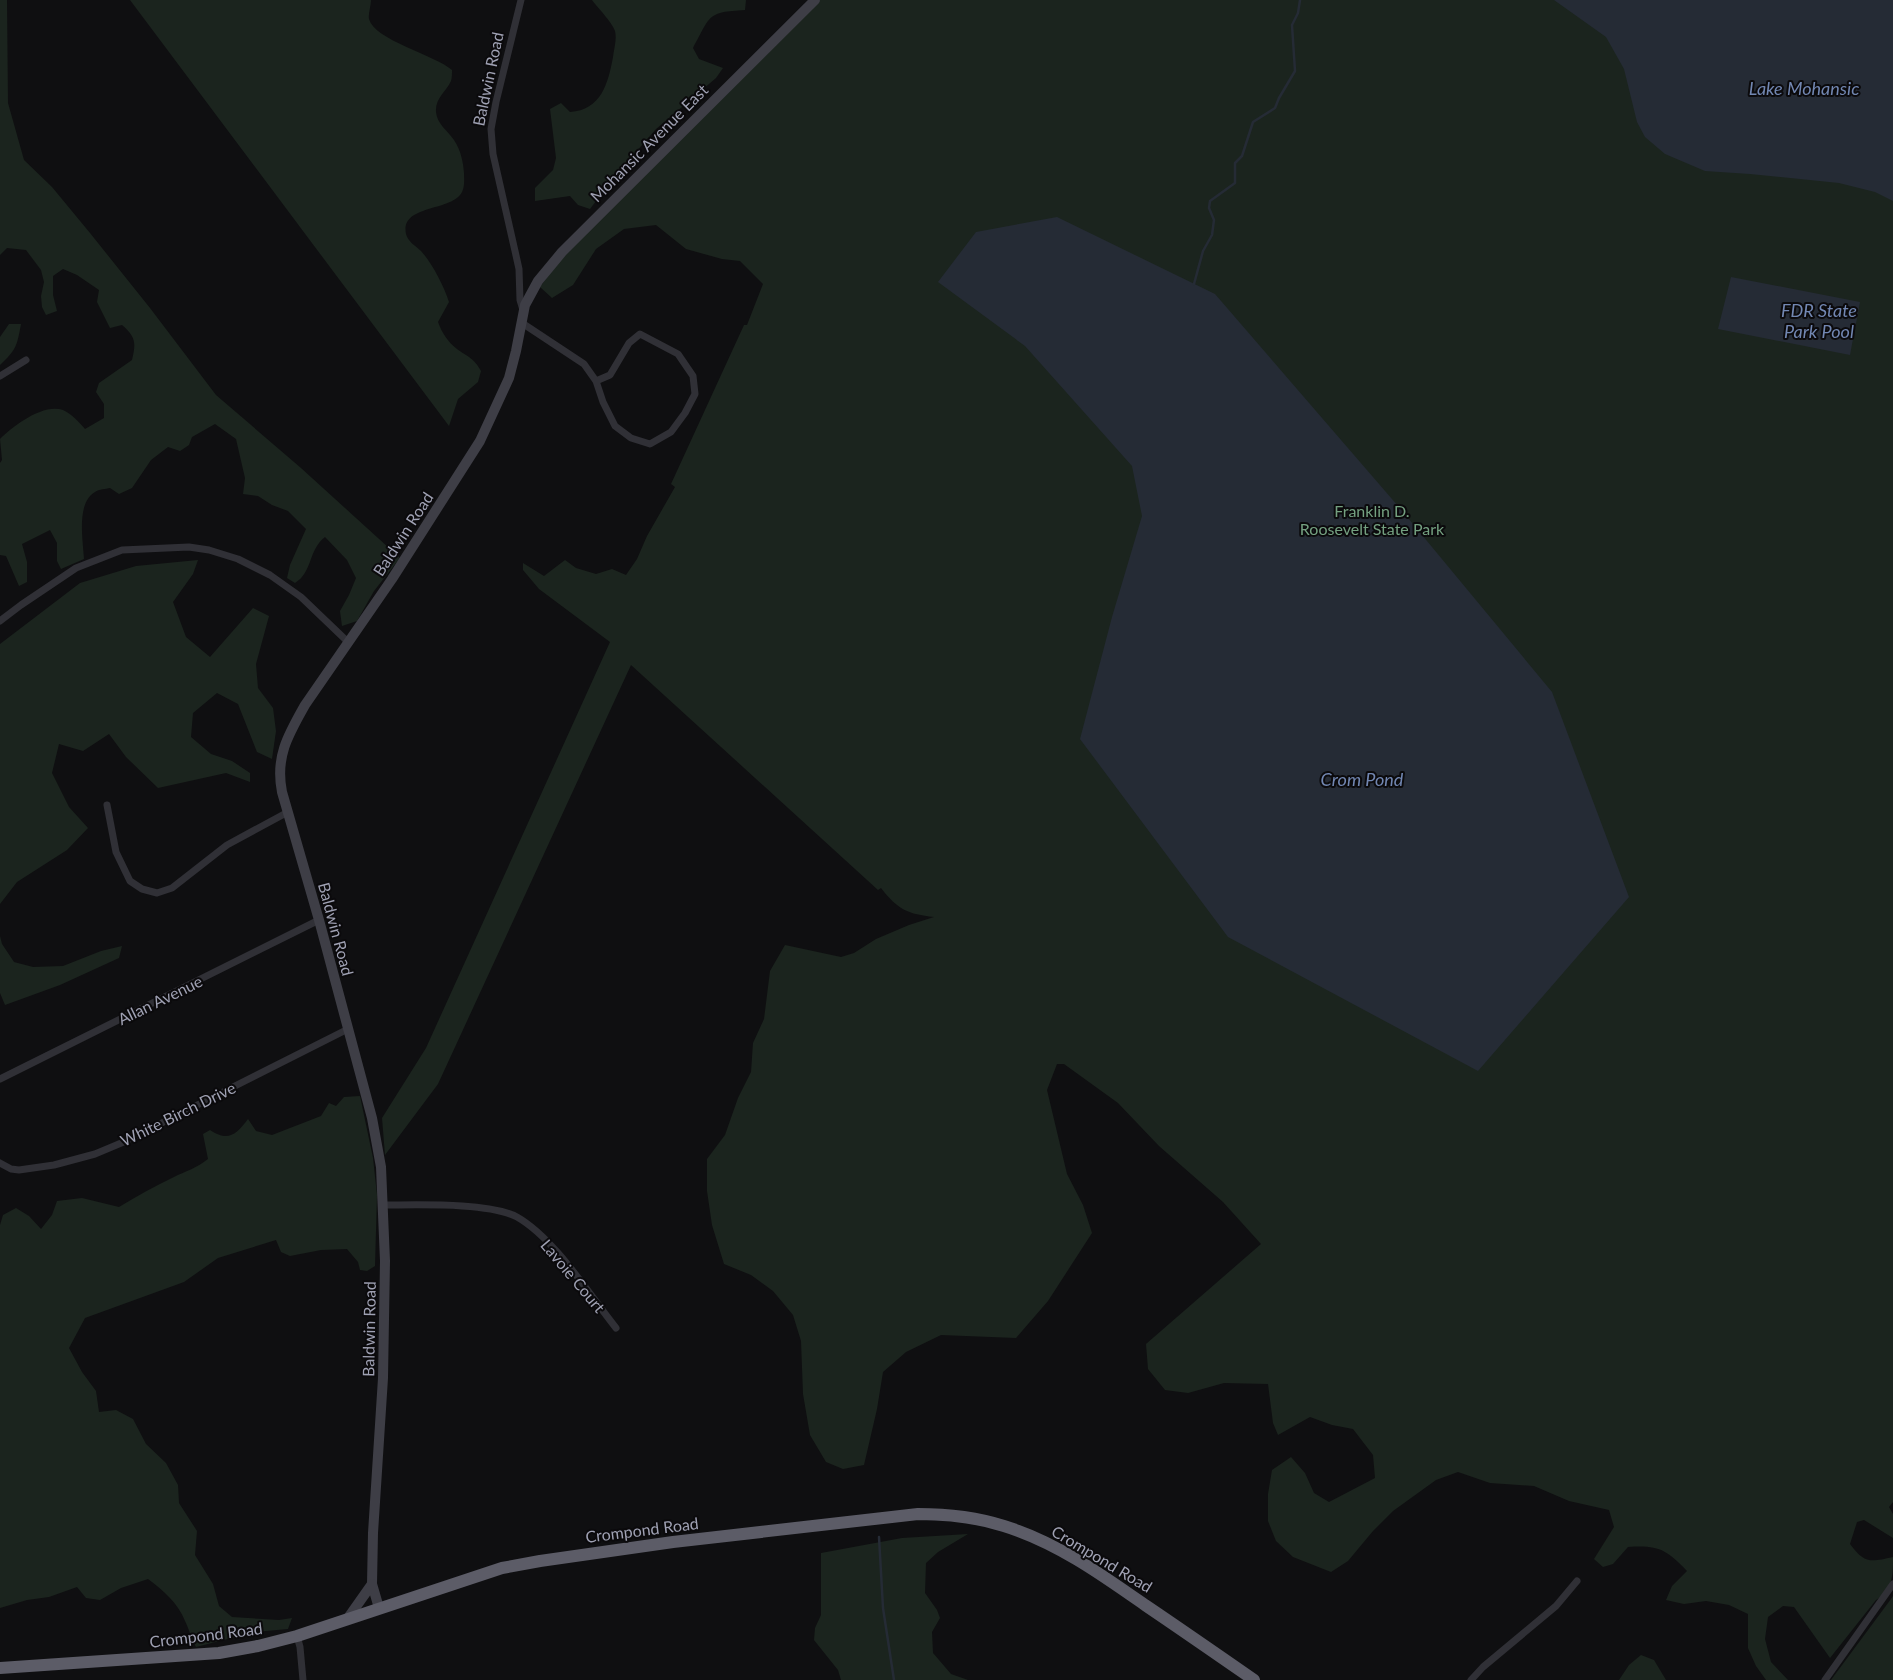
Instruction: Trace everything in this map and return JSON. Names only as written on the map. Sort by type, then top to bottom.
[{"type":"highway","name":"Crompond Road","points":[[0,1668],[219,1653],[297,1636],[502,1568],[552,1558],[858,1520],[904,1515],[937,1514],[1002,1525],[1049,1544],[1095,1570],[1254,1680]]},
{"type":"street","name":"Baldwin Road","points":[[380,1608],[372,1584],[373,1533],[383,1378],[385,1261],[381,1167],[378,1144],[319,920],[288,812],[279,768],[283,750],[305,706],[413,546],[480,441],[509,378],[522,318],[517,260],[493,154],[491,129],[521,0]]},
{"type":"street","name":"Mohansic Avenue East","points":[[522,318],[525,305],[538,281],[562,252],[815,0]]},
{"type":"street","points":[[522,318],[584,364],[596,381],[603,402],[615,426],[630,438],[650,444],[672,432],[695,394],[693,376],[678,354],[640,334],[629,343],[610,375],[596,381]]},
{"type":"street","points":[[0,376],[26,360]]},
{"type":"street","points":[[0,621],[76,568],[122,550],[189,547],[209,550],[238,559],[270,575],[301,597],[348,642]]},
{"type":"street","points":[[107,804],[116,852],[130,881],[142,889],[157,893],[172,888],[227,845],[288,812]]},
{"type":"street","name":"Allan Avenue","points":[[0,1079],[319,920]]},
{"type":"street","name":"White Birch Drive","points":[[0,1163],[11,1169],[19,1170],[54,1165],[95,1154],[126,1141],[348,1029]]},
{"type":"street","name":"Lavoie Court","points":[[384,1205],[464,1206],[515,1216],[530,1226],[555,1250],[616,1328]]},
{"type":"street","points":[[1471,1680],[1483,1667],[1556,1606],[1577,1581]]},
{"type":"street","points":[[348,1618],[372,1584]]},
{"type":"street","points":[[1825,1680],[1893,1584]]},
{"type":"street","points":[[297,1636],[303,1680]]},
{"type":"green space","points":[[0,0],[7,0],[8,103],[24,160],[52,187],[90,233],[216,395],[301,468],[400,558],[374,591],[357,621],[342,626],[340,611],[356,578],[347,560],[325,537],[316,548],[301,578],[295,583],[287,578],[290,565],[306,529],[288,511],[272,505],[258,496],[243,494],[245,478],[236,439],[215,424],[192,437],[189,445],[180,451],[168,447],[151,460],[132,488],[119,494],[110,488],[100,490],[89,497],[85,504],[82,522],[84,559],[61,569],[57,561],[57,543],[50,530],[22,544],[27,562],[27,582],[19,586],[6,556],[0,555],[0,463],[2,460],[0,439],[20,422],[47,410],[63,410],[85,429],[104,418],[104,404],[96,392],[99,383],[132,360],[134,341],[130,333],[122,325],[110,328],[97,302],[99,290],[77,275],[63,269],[53,276],[53,295],[57,311],[46,315],[42,307],[41,296],[44,282],[41,270],[26,250],[7,248],[0,255]]},
{"type":"green space","points":[[130,0],[371,0],[369,19],[373,27],[393,40],[444,64],[452,70],[451,81],[437,103],[436,112],[438,120],[454,140],[460,152],[464,173],[463,190],[448,203],[418,213],[406,224],[407,237],[429,262],[449,302],[438,322],[441,330],[457,349],[473,360],[481,371],[478,382],[458,399],[449,426]]},
{"type":"green space","points":[[592,0],[746,0],[745,10],[723,12],[711,18],[693,48],[699,59],[723,68],[716,78],[656,129],[614,177],[590,209],[578,205],[570,196],[535,201],[535,188],[553,170],[556,158],[550,109],[561,103],[570,112],[589,106],[601,94],[609,77],[616,37],[615,31],[608,19]]},
{"type":"green space","name":"Franklin D. Roosevelt State Park","points":[[820,0],[1893,0],[1893,1502],[1889,1507],[1893,1514],[1893,1538],[1864,1520],[1857,1522],[1850,1544],[1855,1551],[1868,1560],[1893,1557],[1893,1570],[1889,1587],[1876,1600],[1830,1658],[1794,1607],[1783,1606],[1768,1617],[1765,1639],[1771,1662],[1788,1680],[1766,1680],[1756,1666],[1748,1648],[1748,1614],[1729,1605],[1706,1601],[1684,1604],[1666,1600],[1672,1586],[1687,1571],[1661,1550],[1647,1547],[1628,1547],[1613,1564],[1603,1567],[1594,1559],[1614,1527],[1609,1510],[1569,1501],[1534,1486],[1490,1483],[1458,1472],[1436,1480],[1393,1511],[1348,1561],[1331,1572],[1293,1557],[1276,1541],[1268,1521],[1268,1494],[1272,1470],[1291,1457],[1305,1473],[1314,1493],[1329,1502],[1375,1478],[1373,1455],[1353,1429],[1332,1425],[1310,1417],[1278,1435],[1273,1423],[1268,1384],[1224,1383],[1188,1393],[1165,1390],[1148,1369],[1146,1344],[1261,1244],[1223,1202],[1159,1146],[1118,1103],[1064,1064],[1057,1064],[1047,1090],[1067,1174],[1083,1205],[1092,1233],[1048,1301],[1016,1338],[941,1335],[906,1352],[883,1372],[877,1409],[864,1465],[843,1469],[826,1462],[810,1435],[803,1394],[801,1341],[793,1315],[773,1291],[751,1275],[724,1264],[712,1225],[707,1191],[707,1159],[725,1135],[738,1098],[751,1072],[753,1043],[764,1019],[770,971],[785,945],[841,957],[854,953],[876,939],[934,917],[904,910],[881,888],[878,890],[631,665],[438,1084],[385,1155],[382,1118],[426,1048],[610,642],[539,589],[523,570],[523,563],[544,576],[565,560],[576,568],[596,574],[612,569],[626,575],[637,559],[647,536],[675,487],[671,484],[744,325],[747,325],[763,284],[740,261],[722,259],[686,249],[656,225],[624,229],[596,249],[573,285],[552,298],[540,287],[557,264],[592,227]]},
{"type":"green space","points":[[9,324],[21,324],[15,347],[0,365],[0,337]]},
{"type":"green space","points":[[198,560],[193,574],[173,602],[186,637],[210,657],[253,608],[269,616],[256,664],[258,688],[273,708],[276,731],[272,759],[257,752],[238,704],[217,693],[193,713],[191,737],[211,754],[232,761],[250,773],[250,782],[226,773],[158,788],[126,757],[109,734],[83,751],[59,744],[52,773],[69,807],[88,828],[67,850],[17,882],[0,904],[0,644],[80,583],[136,566]]},
{"type":"green space","points":[[0,936],[2,944],[14,962],[33,967],[63,966],[101,951],[122,946],[119,958],[60,985],[5,1005],[0,993]]},
{"type":"green space","points":[[360,1096],[373,1158],[377,1195],[375,1266],[367,1271],[360,1270],[358,1262],[347,1249],[321,1250],[290,1256],[281,1252],[276,1240],[218,1258],[184,1282],[85,1318],[69,1348],[82,1372],[96,1391],[99,1412],[116,1410],[133,1419],[146,1444],[166,1463],[178,1485],[179,1503],[197,1531],[195,1555],[213,1584],[219,1606],[232,1617],[279,1620],[292,1618],[288,1629],[255,1632],[196,1647],[178,1608],[164,1592],[148,1579],[121,1588],[100,1600],[86,1598],[77,1587],[49,1597],[27,1600],[0,1608],[0,1225],[3,1215],[16,1208],[29,1216],[41,1229],[52,1215],[57,1201],[82,1198],[119,1207],[208,1159],[203,1134],[210,1130],[222,1136],[231,1135],[240,1129],[248,1119],[256,1131],[272,1135],[321,1116],[329,1103],[336,1106],[344,1097]]},
{"type":"green space","points":[[968,1534],[938,1552],[926,1563],[925,1593],[937,1610],[940,1618],[932,1632],[933,1653],[951,1674],[968,1680],[841,1680],[838,1670],[814,1640],[815,1628],[821,1615],[821,1553],[902,1538]]},
{"type":"green space","points":[[1893,1596],[1893,1680],[1831,1680],[1891,1599]]},
{"type":"green space","points":[[1641,1655],[1654,1660],[1666,1680],[1619,1680],[1629,1665]]},
{"type":"water","name":"Lake Mohansic","points":[[1554,0],[1893,0],[1893,201],[1875,192],[1839,183],[1705,171],[1665,154],[1645,137],[1637,122],[1624,69],[1606,37]]},
{"type":"water","name":"Crom Pond","points":[[1057,217],[1215,294],[1398,506],[1552,692],[1629,897],[1478,1071],[1228,937],[1080,739],[1112,617],[1142,516],[1132,466],[1025,346],[938,282],[976,232]]},
{"type":"water","name":"FDR State Park Pool","points":[[1731,277],[1860,302],[1850,355],[1718,329]]},
{"type":"waterway","points":[[1194,284],[1203,251],[1212,235],[1214,220],[1209,208],[1210,201],[1235,183],[1235,163],[1242,156],[1253,122],[1275,108],[1295,71],[1292,25],[1298,13],[1300,0]]},
{"type":"waterway","points":[[879,1537],[883,1608],[894,1680]]}]
